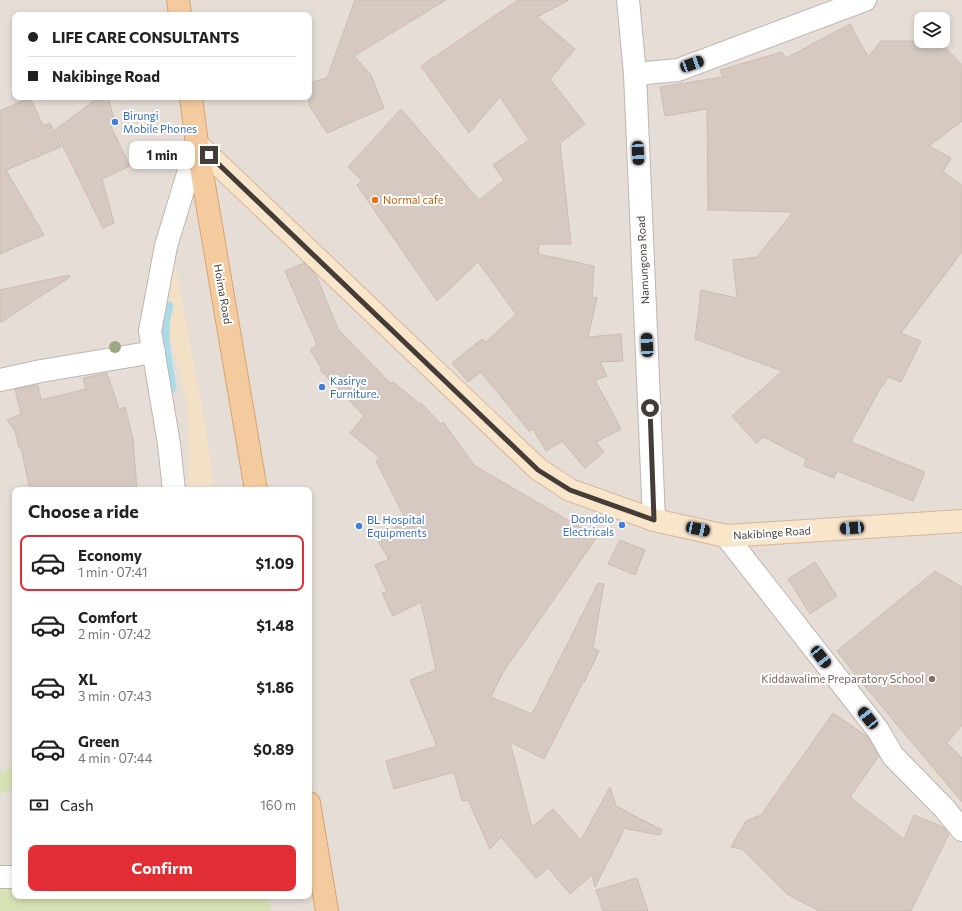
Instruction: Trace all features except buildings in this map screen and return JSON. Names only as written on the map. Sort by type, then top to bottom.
[{"type":"main road","points":[[178,0],[180,12]]},
{"type":"main road","name":"Hoima Road","points":[[191,100],[197,144],[255,487]]},
{"type":"main road","points":[[312,836],[314,858],[327,911]]},
{"type":"street","name":"Namungona Road","points":[[628,0],[635,74],[654,520]]},
{"type":"street","points":[[635,74],[678,70],[865,0]]},
{"type":"street","points":[[174,487],[169,444],[150,331],[166,246],[197,144]]},
{"type":"street","name":"Nakibinge Road","points":[[197,144],[538,470],[570,490],[654,520],[726,536],[962,521]]},
{"type":"street","points":[[0,380],[41,371],[154,352]]},
{"type":"street","points":[[726,536],[878,730],[893,756],[944,808],[962,830]]},
{"type":"street","points":[[0,877],[12,877]]},
{"type":"shaded area","points":[[0,0],[962,0],[962,911],[0,911]]},
{"type":"green space","points":[[12,765],[12,791],[0,793],[0,774],[10,768]]},
{"type":"green space","points":[[12,883],[12,899],[269,899],[271,911],[0,911],[0,884]]},
{"type":"sand","points":[[174,259],[206,428],[214,487],[189,487],[187,402],[163,308]]},
{"type":"waterway","points":[[169,306],[166,316],[165,336],[172,388]]},
{"type":"place","name":"Birungi Mobile Phones","points":[[115,122]]},
{"type":"place","name":"Normal cafe","points":[[375,200]]},
{"type":"place","name":"Kasirye Furniture.","points":[[322,387]]},
{"type":"place","name":"Dondolo Electricals","points":[[622,525]]},
{"type":"place","name":"BL Hospital Equipments","points":[[359,526]]},
{"type":"place","name":"Kiddawalime Preparatory School","points":[[932,679]]},
{"type":"route","points":[[209,155],[538,470],[570,490],[654,520],[650,408]]}]
